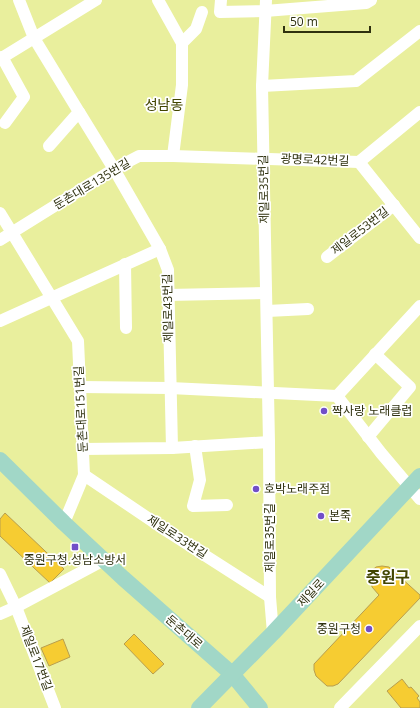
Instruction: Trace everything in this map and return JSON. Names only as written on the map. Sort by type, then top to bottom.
[{"type":"main road","name":"둔촌대로","points":[[0,460],[104,560],[232,674],[260,708]]},
{"type":"main road","name":"제일로","points":[[199,708],[417,487]]},
{"type":"street","name":"제일로43번길","points":[[19,0],[34,38],[114,169],[160,249],[168,270],[167,295],[172,448]]},
{"type":"street","points":[[5,123],[24,97],[1,58],[96,0]]},
{"type":"street","points":[[158,0],[182,43],[182,84],[173,156]]},
{"type":"street","points":[[221,0],[220,12],[266,5],[336,6],[366,4],[371,0]]},
{"type":"street","name":"제일로35번길","points":[[266,5],[262,86],[269,442],[270,597],[274,633]]},
{"type":"street","points":[[182,43],[196,29],[202,12]]},
{"type":"street","points":[[262,86],[356,81],[420,31]]},
{"type":"street","points":[[49,146],[80,112]]},
{"type":"street","name":"광명로42번길","points":[[263,159],[359,162],[420,112]]},
{"type":"street","name":"둔촌대로135번길","points":[[0,240],[114,169],[139,156],[263,159]]},
{"type":"street","name":"제일로53번길","points":[[359,162],[420,238]]},
{"type":"street","name":"제일로53번길","points":[[327,257],[394,206]]},
{"type":"street","name":"둔촌대로151번길","points":[[0,213],[78,341],[84,475],[64,523]]},
{"type":"street","points":[[0,321],[52,299],[160,249]]},
{"type":"street","points":[[125,264],[126,328]]},
{"type":"street","points":[[167,295],[266,293]]},
{"type":"street","points":[[337,396],[420,306]]},
{"type":"street","points":[[266,311],[308,309]]},
{"type":"street","points":[[368,436],[410,387],[375,354]]},
{"type":"street","points":[[81,387],[170,388],[337,396],[368,436],[417,487]]},
{"type":"street","points":[[83,449],[172,448],[269,442]]},
{"type":"street","points":[[195,446],[200,480],[193,506],[227,505]]},
{"type":"street","name":"제일로33번길","points":[[84,475],[170,533],[270,597]]},
{"type":"street","points":[[0,614],[104,560]]},
{"type":"street","name":"제일로17번길","points":[[0,574],[16,607],[55,708]]},
{"type":"street","points":[[340,708],[420,626]]},
{"type":"building","points":[[5,513],[64,569],[50,583],[0,536],[0,519]]},
{"type":"building","name":"중원구청","points":[[376,567],[389,567],[420,595],[420,598],[338,684],[327,686],[316,676],[314,664],[379,595],[372,587],[370,572]]},
{"type":"building","points":[[134,634],[164,664],[153,674],[124,644]]},
{"type":"building","points":[[63,639],[70,657],[49,666],[41,648]]},
{"type":"building","points":[[402,679],[409,688],[411,687],[419,696],[417,698],[420,702],[420,708],[401,708],[387,691]]},
{"type":"place","name":"짝사랑 노래클럽","points":[[324,411]]},
{"type":"place","name":"호박노래주점","points":[[256,489]]},
{"type":"place","name":"본죽","points":[[321,516]]},
{"type":"place","name":"중원구청.성남소방서","points":[[75,547]]},
{"type":"place","name":"중원구청","points":[[369,629]]},
{"type":"district","name":"성남동","points":[[164,105]]},
{"type":"district","name":"중원구","points":[[388,577]]}]
